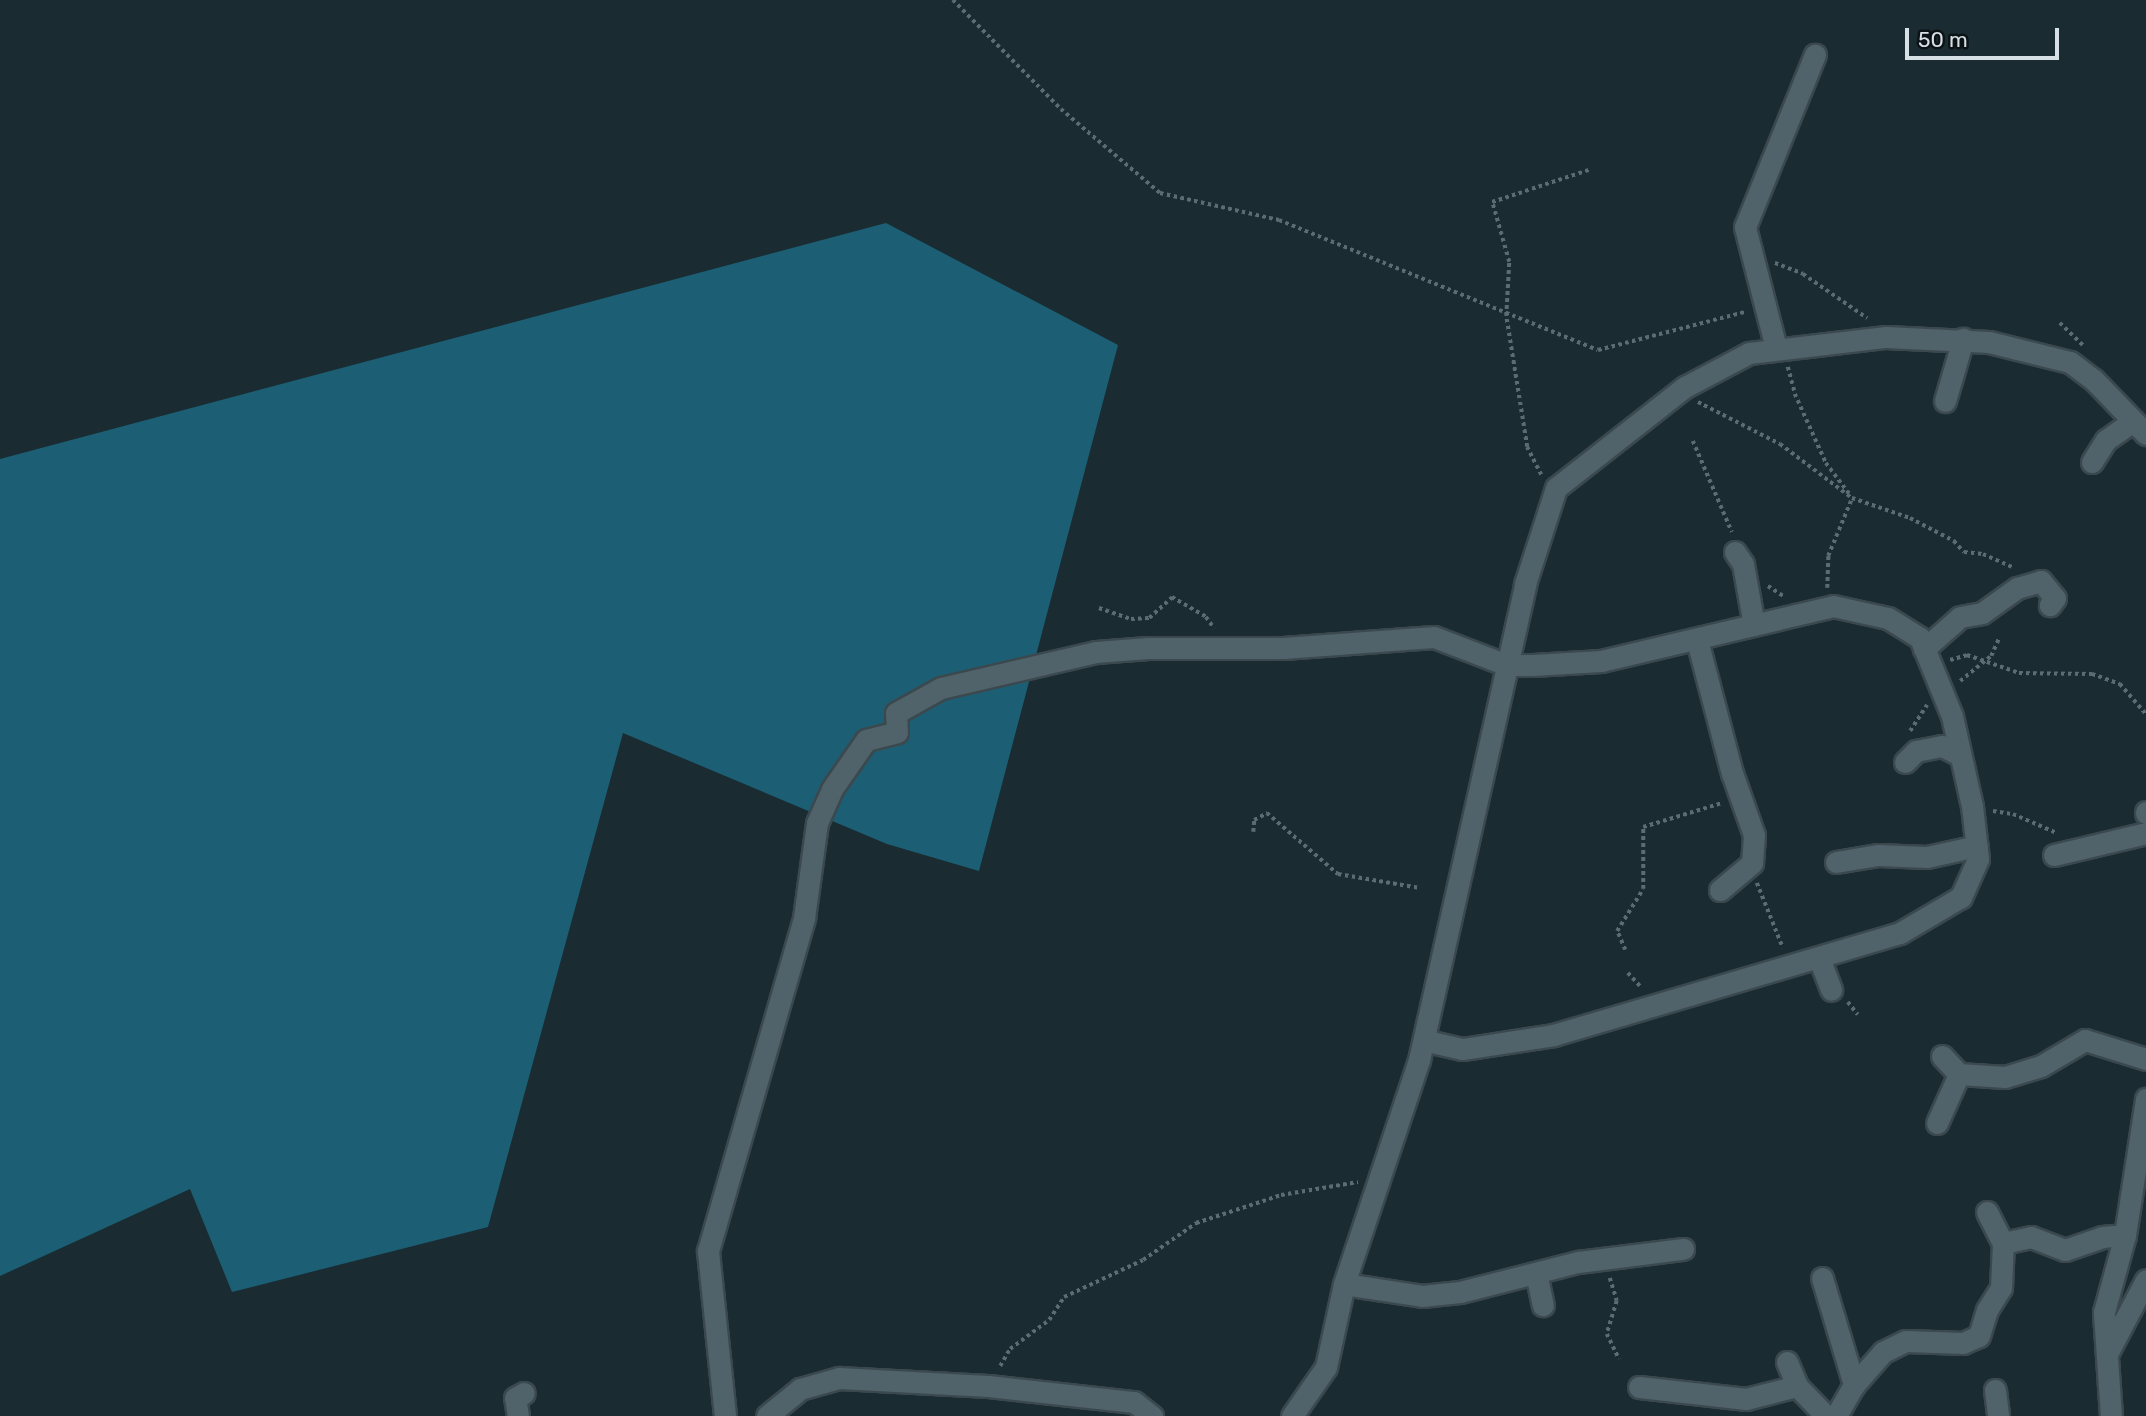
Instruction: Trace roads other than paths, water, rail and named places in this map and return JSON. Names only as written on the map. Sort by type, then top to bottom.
[{"type":"street","points":[[1782,348],[1764,308],[1748,252],[1745,227],[1815,55]]},
{"type":"street","points":[[1292,1416],[1326,1367],[1344,1284],[1424,1040],[1525,584],[1556,488],[1685,387],[1749,353],[1782,348],[1856,344],[1886,337],[1963,339],[2070,362],[2094,380],[2139,428],[2106,440],[2092,462]]},
{"type":"street","points":[[1945,401],[1963,339]]},
{"type":"street","points":[[1740,562],[1754,625]]},
{"type":"street","points":[[1928,657],[1960,617],[1982,613],[2032,584],[2041,581],[2055,598],[2050,605]]},
{"type":"street","points":[[724,1416],[708,1251],[804,918],[817,823],[832,789],[866,740],[897,732],[896,713],[941,688],[1096,652],[1227,647],[1283,648],[1434,638],[1507,665],[1601,661],[1833,606],[1888,618],[1920,638],[1943,695],[1961,755],[1970,828],[1978,859],[1961,897],[1900,933],[1554,1035],[1462,1049],[1424,1040]]},
{"type":"street","points":[[1697,640],[1739,793],[1755,835],[1749,866],[1720,890]]},
{"type":"street","points":[[1905,762],[1916,751],[1942,746],[1961,755]]},
{"type":"street","points":[[1836,862],[1878,855],[1927,857],[1970,828]]},
{"type":"street","points":[[2062,854],[2136,840]]},
{"type":"street","points":[[1819,958],[1831,990]]},
{"type":"street","points":[[1942,1056],[1959,1074],[2005,1077],[2041,1066],[2085,1040],[2146,1059]]},
{"type":"street","points":[[1937,1123],[1959,1074]]},
{"type":"street","points":[[2111,1416],[2104,1312],[2125,1235],[2143,1133],[2146,1099]]},
{"type":"street","points":[[1836,1416],[1854,1385],[1883,1352],[1906,1341],[1963,1343],[1979,1336],[1987,1310],[2001,1288],[2003,1243],[1987,1212]]},
{"type":"street","points":[[2003,1243],[2031,1237],[2045,1250],[2065,1250],[2102,1237],[2125,1235]]},
{"type":"street","points":[[1344,1284],[1422,1296],[1604,1259],[1683,1249]]},
{"type":"street","points":[[1536,1273],[1542,1305]]},
{"type":"street","points":[[1822,1278],[1854,1385]]},
{"type":"street","points":[[2107,1354],[2146,1280]]},
{"type":"street","points":[[1787,1362],[1797,1386],[1826,1416]]},
{"type":"street","points":[[767,1416],[800,1389],[839,1378],[988,1386],[1134,1402],[1152,1416]]},
{"type":"street","points":[[1639,1387],[1745,1399],[1797,1386]]},
{"type":"street","points":[[1995,1390],[1998,1416]]},
{"type":"street","points":[[518,1416],[515,1398],[524,1393]]}]
